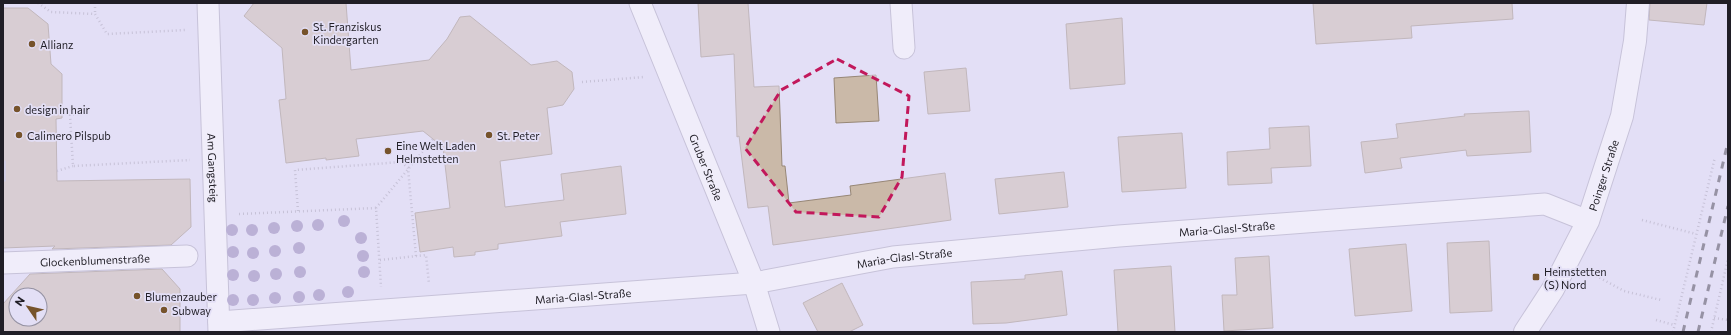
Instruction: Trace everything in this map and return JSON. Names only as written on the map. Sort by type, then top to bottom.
[{"type":"street","name":"Am Gangsteig","points":[[208,3],[212,158],[219,327]]},
{"type":"street","name":"Gruber Straße","points":[[640,3],[671,75],[754,283],[769,332]]},
{"type":"street","points":[[901,3],[904,48]]},
{"type":"street","name":"Poinger Straße","points":[[1525,332],[1568,261],[1588,222],[1622,116],[1635,41],[1638,3]]},
{"type":"street","name":"Maria-Glasl-Straße","points":[[219,327],[431,306],[754,283],[893,257],[1119,236],[1545,204],[1588,222]]},
{"type":"street","name":"Glockenblumenstraße","points":[[3,263],[187,256]]},
{"type":"path","points":[[38,3],[51,12],[95,14]]},
{"type":"path","points":[[95,3],[95,14],[107,34],[208,29]]},
{"type":"path","points":[[582,82],[671,75]]},
{"type":"path","points":[[72,166],[70,115],[78,114]]},
{"type":"path","points":[[383,310],[376,208],[433,139]]},
{"type":"path","points":[[1673,332],[1715,156]]},
{"type":"path","points":[[57,171],[72,166],[212,158]]},
{"type":"path","points":[[298,211],[295,170],[402,162],[408,168],[416,256]]},
{"type":"path","points":[[214,215],[376,208]]},
{"type":"path","points":[[1642,220],[1696,234]]},
{"type":"path","points":[[380,260],[426,255],[431,306]]},
{"type":"path","points":[[1711,332],[1728,258]]},
{"type":"path","points":[[1568,261],[1624,291],[1661,300]]},
{"type":"path","points":[[1714,318],[1728,320]]},
{"type":"path","points":[[1656,320],[1674,325]]},
{"type":"highlighted area","points":[[837,59],[909,96],[902,177],[879,217],[796,212],[745,148],[781,90]]},
{"type":"building","name":"St. Peter","points":[[254,3],[346,3],[351,70],[429,60],[447,39],[460,17],[470,16],[531,65],[557,61],[572,72],[574,89],[563,105],[547,108],[552,154],[500,161],[505,207],[564,200],[561,174],[621,166],[626,214],[560,222],[562,236],[498,244],[498,249],[475,252],[475,255],[454,257],[453,247],[420,252],[415,213],[450,208],[443,147],[423,131],[356,139],[359,156],[286,163],[279,100],[286,99],[282,48],[244,16]]},
{"type":"building","points":[[698,3],[748,3],[754,87],[779,86],[782,166],[785,166],[789,203],[851,195],[850,186],[945,173],[951,220],[773,245],[768,206],[748,208],[739,136],[737,137],[734,54],[701,57]]},
{"type":"building","points":[[1313,3],[1512,3],[1513,19],[1411,26],[1412,38],[1316,44]]},
{"type":"building","points":[[1650,3],[1707,3],[1704,25],[1649,20]]},
{"type":"building","points":[[3,8],[28,8],[48,24],[51,64],[62,74],[62,118],[56,119],[57,181],[190,179],[191,227],[171,245],[52,249],[55,246],[3,248]]},
{"type":"building","points":[[1122,18],[1125,84],[1070,89],[1066,24]]},
{"type":"building","points":[[966,68],[970,111],[928,114],[924,72]]},
{"type":"building","points":[[876,75],[879,121],[836,123],[834,78]]},
{"type":"building","points":[[1529,111],[1531,152],[1467,156],[1466,150],[1400,158],[1402,168],[1365,173],[1361,142],[1398,138],[1396,124],[1465,116],[1464,114]]},
{"type":"building","points":[[1309,126],[1311,166],[1271,168],[1272,183],[1228,185],[1227,152],[1270,149],[1269,128]]},
{"type":"building","points":[[1182,133],[1186,188],[1122,192],[1118,137]]},
{"type":"building","points":[[1064,172],[1068,207],[999,214],[995,179]]},
{"type":"building","points":[[1489,241],[1492,311],[1450,313],[1447,243]]},
{"type":"building","points":[[1406,244],[1412,311],[1355,316],[1349,249]]},
{"type":"building","points":[[1269,256],[1273,328],[1224,331],[1222,295],[1237,295],[1235,258]]},
{"type":"building","points":[[1171,266],[1175,332],[1118,332],[1114,270]]},
{"type":"building","points":[[162,269],[180,289],[180,332],[3,332],[3,304],[8,298],[8,327],[48,327],[48,287],[18,287],[30,274]]},
{"type":"building","points":[[1062,271],[1067,315],[1006,323],[973,324],[971,282],[1025,279],[1025,275]]},
{"type":"building","points":[[842,283],[863,325],[849,332],[818,332],[803,303]]},
{"type":"railway","points":[[1683,332],[1728,142]]},
{"type":"railway","points":[[1698,332],[1728,206]]},
{"type":"place","name":"St. Franziskus Kindergarten","points":[[305,32]]},
{"type":"place","name":"Allianz","points":[[32,44]]},
{"type":"place","name":"design in hair","points":[[17,109]]},
{"type":"place","name":"Calimero Pilspub","points":[[19,135]]},
{"type":"place","name":"St. Peter","points":[[489,135]]},
{"type":"place","name":"Eine Welt Laden Helmstetten","points":[[388,151]]},
{"type":"place","name":"Heimstetten (S) Nord","points":[[1536,277]]},
{"type":"place","name":"Blumenzauber","points":[[137,296]]},
{"type":"place","name":"Subway","points":[[164,310]]}]
